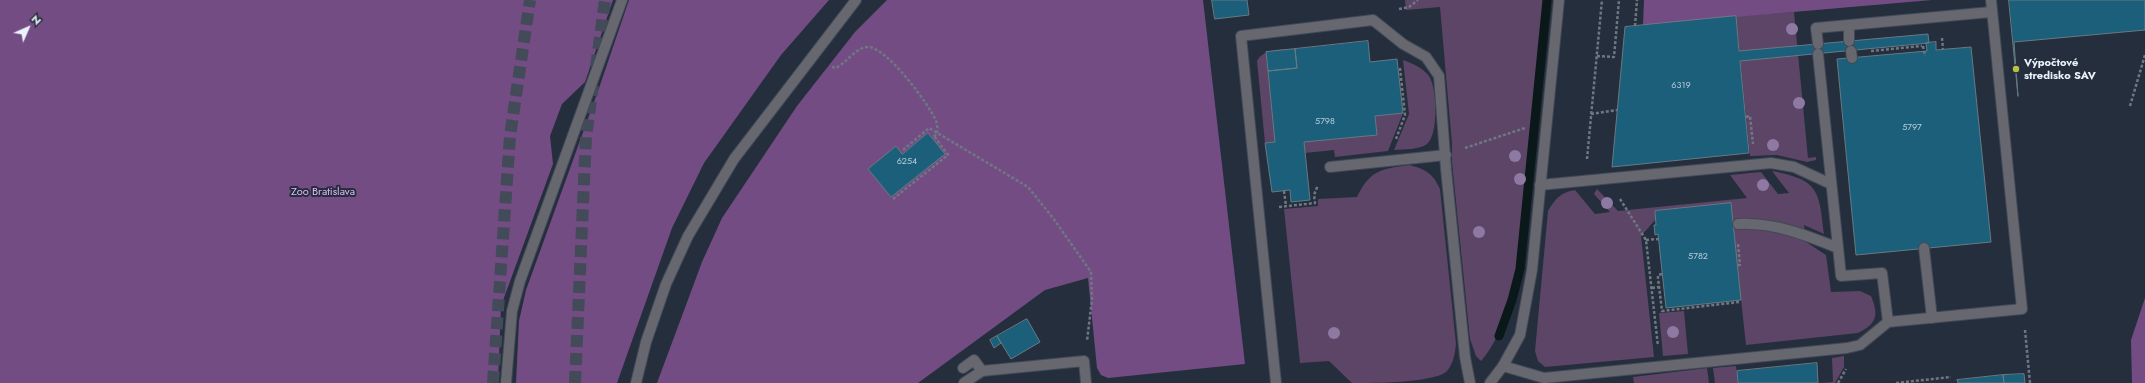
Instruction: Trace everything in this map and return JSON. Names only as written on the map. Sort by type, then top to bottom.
[{"type":"street","points":[[506,383],[512,311],[520,281],[622,0]]},
{"type":"street","points":[[636,383],[646,342],[666,284],[688,236],[734,159],[856,0]]},
{"type":"street","points":[[1490,383],[1520,335],[1532,270],[1559,0]]},
{"type":"street","points":[[1502,366],[1544,378],[1847,348],[1860,345],[1888,322],[2022,309],[1991,0]]},
{"type":"street","points":[[1888,322],[1882,274],[1841,276],[1816,28],[1991,12]]},
{"type":"street","points":[[1276,383],[1241,36],[1373,20],[1403,44],[1426,57],[1439,76],[1465,357],[1470,383]]},
{"type":"street","points":[[1848,25],[1850,50]]},
{"type":"street","points":[[1330,167],[1446,155]]},
{"type":"street","points":[[1540,185],[1771,163],[1794,167],[1831,184]]},
{"type":"street","points":[[1738,224],[1759,223],[1806,235],[1838,248]]},
{"type":"street","points":[[1924,248],[1932,318]]},
{"type":"street","points":[[963,368],[974,360],[982,371]]},
{"type":"street","points":[[964,383],[982,371],[1084,361],[1086,383]]},
{"type":"path","points":[[1399,9],[1409,7],[1418,0]]},
{"type":"path","points":[[1584,182],[1602,0]]},
{"type":"path","points":[[1597,56],[1614,57],[1619,0]]},
{"type":"path","points":[[1635,26],[1637,0]]},
{"type":"path","points":[[1884,50],[1923,44],[1923,51]]},
{"type":"path","points":[[1887,47],[1887,49],[1924,46],[1925,56]]},
{"type":"path","points":[[814,53],[830,66],[836,68],[843,65],[860,49],[868,47],[877,50],[890,59],[918,93],[937,122],[937,134],[933,137],[948,155],[893,199]]},
{"type":"path","points":[[2130,106],[2145,55]]},
{"type":"path","points":[[1394,143],[1406,115],[1400,60]]},
{"type":"path","points":[[1591,114],[1617,110]]},
{"type":"path","points":[[1746,117],[1750,116],[1753,145]]},
{"type":"path","points":[[1446,155],[1526,127]]},
{"type":"path","points":[[902,150],[928,128],[1028,187],[1081,255],[1091,272],[1092,299],[1084,361]]},
{"type":"path","points":[[1284,191],[1286,206],[1315,203],[1314,199]]},
{"type":"path","points":[[1627,210],[1646,240],[1660,366]]},
{"type":"path","points":[[1646,240],[1658,239]]},
{"type":"path","points":[[1662,274],[1658,275],[1662,311],[1692,306],[1739,302]]},
{"type":"path","points":[[1652,288],[1659,287]]},
{"type":"path","points":[[2026,340],[2030,383]]},
{"type":"path","points":[[1896,383],[1951,377]]},
{"type":"shaded area","points":[[1405,0],[1545,0],[1518,270],[1505,318],[1488,352],[1481,361],[1476,356],[1470,339],[1452,162],[1452,144],[1440,7],[1406,10]]},
{"type":"shaded area","points":[[1794,12],[1808,158],[1816,157],[1816,160],[1807,162],[1777,155],[1750,156],[1736,16]]},
{"type":"shaded area","points":[[1295,49],[1297,68],[1268,71],[1275,142],[1265,143],[1257,61],[1264,54],[1273,50]]},
{"type":"shaded area","points":[[1403,60],[1424,71],[1432,82],[1436,111],[1434,131],[1431,139],[1424,146],[1394,150],[1409,114]]},
{"type":"shaded area","points":[[1403,113],[1388,151],[1335,157],[1334,150],[1305,153],[1304,142],[1377,135],[1375,116]]},
{"type":"shaded area","points":[[1409,165],[1428,172],[1440,189],[1456,344],[1452,363],[1446,372],[1439,376],[1402,382],[1352,383],[1329,361],[1300,363],[1284,209],[1318,206],[1318,199],[1357,197],[1367,181],[1377,172]]},
{"type":"shaded area","points":[[1772,171],[1799,178],[1808,183],[1814,189],[1818,197],[1824,234],[1804,225],[1806,242],[1826,255],[1831,292],[1860,291],[1871,296],[1874,303],[1875,318],[1869,326],[1858,333],[1746,345],[1734,236],[1655,211],[1656,219],[1641,236],[1654,357],[1545,367],[1538,361],[1535,351],[1548,211],[1553,203],[1562,194],[1575,190],[1595,214],[1610,212],[1594,194],[1597,189],[1618,211],[1747,198],[1730,175],[1761,172],[1778,194],[1789,193]]},
{"type":"shaded area","points":[[1684,311],[1688,354],[1663,356],[1659,313]]},
{"type":"shaded area","points":[[1844,356],[1844,367],[1835,383],[1817,383],[1833,382],[1832,358]]},
{"type":"shaded area","points":[[1736,366],[1738,383],[1715,383],[1713,368]]},
{"type":"shaded area","points":[[1707,368],[1709,383],[1634,383],[1633,377]]},
{"type":"green space","name":"Zoo Bratislava","points":[[0,0],[613,0],[585,82],[562,104],[550,136],[553,164],[501,306],[498,383],[0,383]]},
{"type":"green space","points":[[629,0],[829,0],[781,55],[704,163],[672,228],[617,383],[516,383],[519,321],[526,290],[598,91]]},
{"type":"green space","points":[[887,0],[1203,0],[1245,364],[1108,378],[1101,375],[1097,368],[1088,278],[1045,290],[918,383],[657,383],[702,262],[722,218],[797,106],[855,32]]},
{"type":"green space","points":[[1644,0],[1932,0],[1643,25]]},
{"type":"green space","points":[[2145,298],[2145,383],[2132,383],[2131,340]]},
{"type":"building","points":[[1212,0],[1247,0],[1249,15],[1215,19]]},
{"type":"building","name":"Výpočtové stredisko SAV","points":[[2009,0],[2145,0],[2145,30],[2014,42],[2018,96]]},
{"type":"building","points":[[1736,16],[1739,51],[1928,34],[1929,43],[1740,61],[1749,153],[1612,167],[1625,27]]},
{"type":"building","points":[[1368,41],[1370,62],[1397,59],[1403,113],[1375,116],[1377,135],[1304,142],[1310,200],[1291,202],[1290,190],[1272,192],[1265,143],[1275,142],[1268,71],[1297,68],[1295,49]]},
{"type":"building","points":[[1936,42],[1936,50],[1971,47],[1991,242],[1856,255],[1837,59],[1927,51],[1926,43]]},
{"type":"building","points":[[1295,49],[1297,68],[1268,71],[1266,52]]},
{"type":"building","points":[[928,133],[945,154],[891,197],[868,169],[896,146],[902,154]]},
{"type":"building","points":[[1731,203],[1741,300],[1666,308],[1658,234],[1655,235],[1655,211]]},
{"type":"building","points":[[1027,319],[1040,342],[1011,359],[997,336]]},
{"type":"building","points":[[997,336],[1001,343],[994,348],[990,340]]},
{"type":"building","points":[[1817,363],[1818,383],[1738,383],[1737,371]]},
{"type":"building","points":[[2024,374],[2025,383],[2004,383],[2003,375]]},
{"type":"building","points":[[2003,375],[2004,383],[1958,383],[1957,380]]},
{"type":"waterway","points":[[1499,336],[1512,300],[1520,269],[1547,0]]},
{"type":"tunnel","points":[[493,383],[510,136],[530,0]]},
{"type":"tunnel","points":[[596,67],[605,0]]},
{"type":"tunnel","points":[[575,383],[586,137],[593,85]]},
{"type":"place","name":"Výpočtové stredisko SAV","points":[[2016,69]]}]
